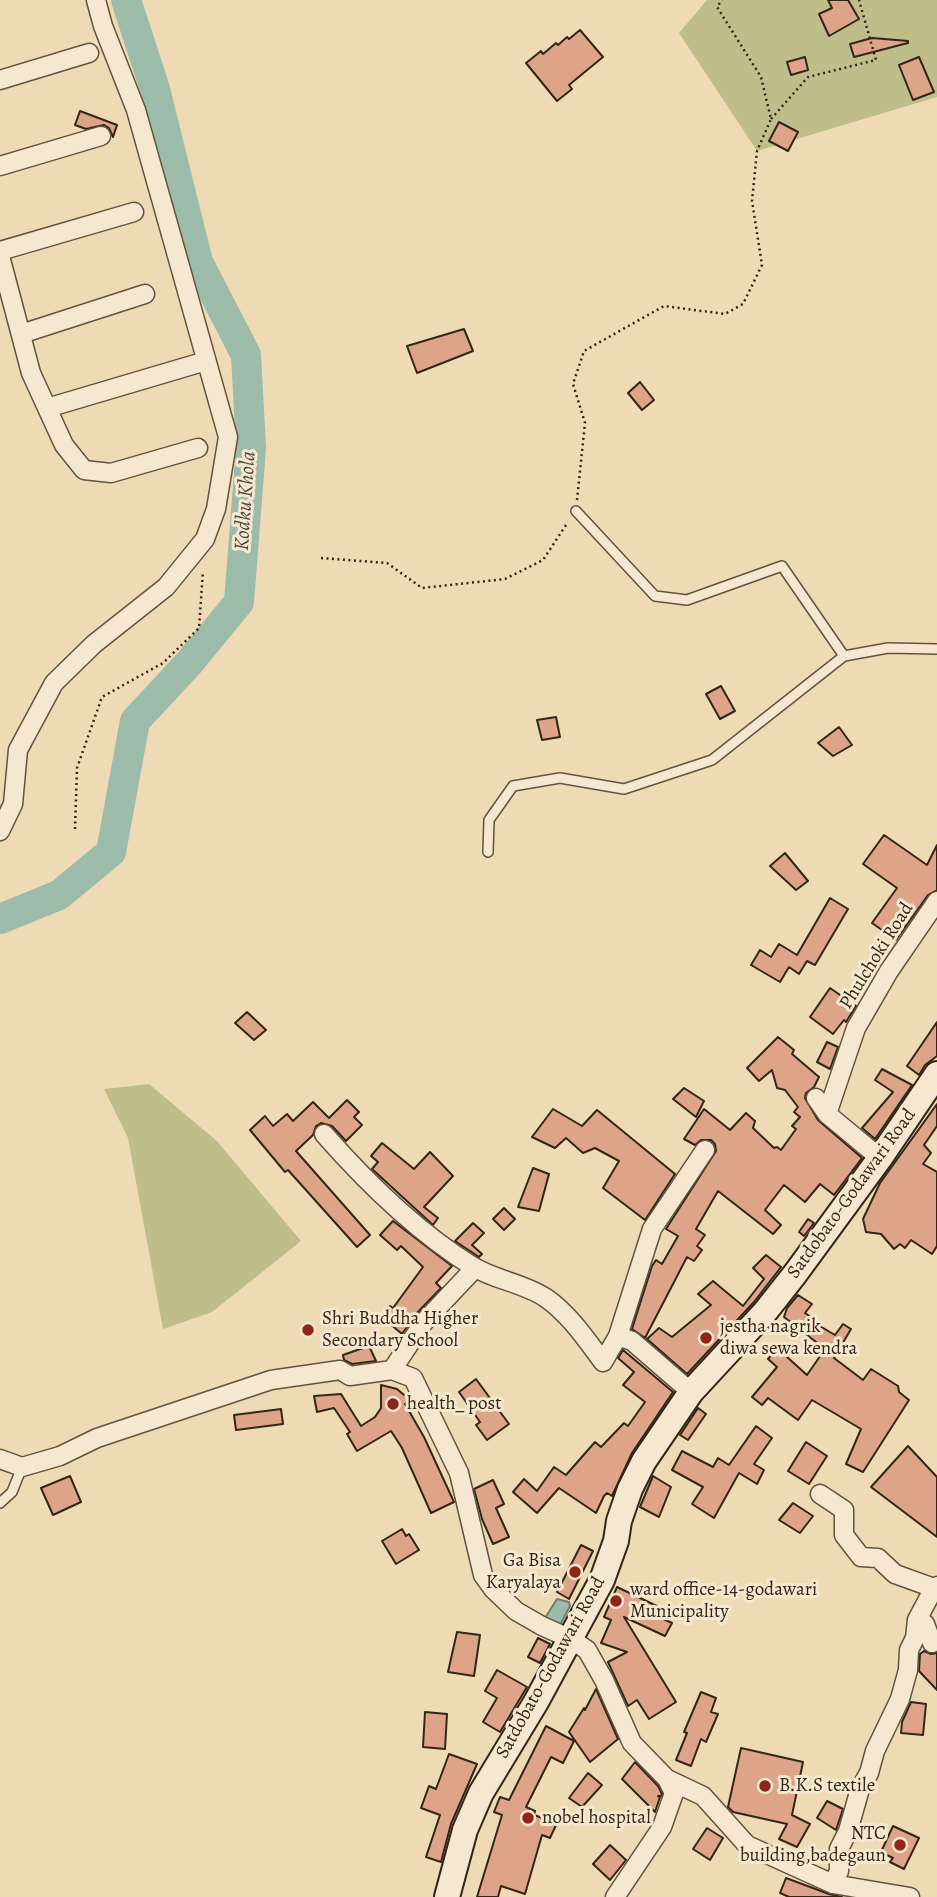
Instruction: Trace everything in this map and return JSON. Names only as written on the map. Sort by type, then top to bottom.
[{"type":"street","points":[[0,831],[13,804],[18,750],[54,683],[94,644],[166,587],[205,539],[216,509],[228,438],[136,110],[103,26],[96,0]]},
{"type":"street","points":[[0,79],[89,53]]},
{"type":"street","points":[[0,166],[101,136]]},
{"type":"street","points":[[134,212],[0,254],[31,373],[64,445],[84,470],[111,472],[198,448]]},
{"type":"street","points":[[21,334],[145,294]]},
{"type":"street","points":[[47,408],[206,361]]},
{"type":"street","name":"Phulchoki Road","points":[[827,1114],[856,1028],[888,971],[937,901]]},
{"type":"street","name":"Satdobato-Godawari Road","points":[[447,1897],[465,1830],[481,1793],[536,1702],[602,1580],[630,1489],[649,1452],[691,1392],[765,1312],[816,1247],[937,1074]]},
{"type":"street","points":[[817,1098],[827,1114],[880,1158]]},
{"type":"street","points":[[324,1134],[360,1175],[450,1251],[475,1268],[545,1297],[578,1329],[603,1362],[618,1336],[652,1230],[705,1150]]},
{"type":"street","points":[[391,1370],[424,1322],[475,1268]]},
{"type":"street","points":[[618,1336],[632,1341],[691,1392]]},
{"type":"street","points":[[0,1460],[22,1467],[60,1456],[97,1438],[271,1380],[340,1370],[350,1376],[391,1370],[414,1378],[459,1473],[483,1575],[516,1611],[587,1650],[604,1680],[632,1743],[667,1779],[674,1793],[662,1827],[615,1897]]},
{"type":"street","points":[[820,1494],[844,1510],[844,1535],[861,1557],[878,1558],[895,1574],[935,1587],[917,1620],[900,1699],[875,1751],[869,1773],[860,1788],[848,1831],[839,1849],[838,1888]]},
{"type":"street","points":[[917,1620],[925,1624],[932,1643]]},
{"type":"street","points":[[667,1779],[703,1797],[747,1845],[838,1888],[910,1897]]},
{"type":"lane","points":[[576,511],[655,596],[687,600],[782,566],[844,656]]},
{"type":"lane","points":[[488,852],[489,820],[513,786],[560,778],[624,789],[712,760],[844,656],[888,648],[937,649]]},
{"type":"lane","points":[[0,1503],[12,1492],[22,1467]]},
{"type":"path","points":[[722,0],[717,7],[761,77],[771,119]]},
{"type":"path","points":[[321,558],[387,564],[422,588],[505,579],[543,560],[576,511],[585,423],[573,384],[584,351],[664,306],[725,314],[744,304],[762,265],[752,201],[757,151],[771,119],[807,77],[876,60],[859,0]]},
{"type":"path","points":[[75,829],[77,768],[102,697],[163,663],[198,628],[205,539]]},
{"type":"shaded area","points":[[707,0],[937,0],[937,97],[757,151],[679,33]]},
{"type":"shaded area","points":[[149,1084],[217,1141],[301,1241],[212,1312],[163,1329],[128,1138],[104,1089]]},
{"type":"shaded area","points":[[557,1599],[569,1602],[570,1606],[560,1625],[545,1618]]},
{"type":"building","points":[[828,0],[848,0],[859,19],[829,36],[819,14],[832,8]]},
{"type":"building","points":[[580,30],[603,57],[569,85],[572,89],[557,101],[526,63],[541,51],[543,54],[556,43],[558,45]]},
{"type":"building","points":[[872,38],[908,43],[854,57],[850,44]]},
{"type":"building","points":[[805,57],[808,70],[791,75],[787,62]]},
{"type":"building","points":[[919,57],[934,92],[913,100],[899,65]]},
{"type":"building","points":[[80,111],[117,125],[113,137],[109,128],[104,125],[86,129],[75,125]]},
{"type":"building","points":[[779,122],[798,132],[788,151],[769,141]]},
{"type":"building","points":[[464,329],[473,351],[417,373],[407,346]]},
{"type":"building","points":[[640,382],[654,400],[642,410],[628,393]]},
{"type":"building","points":[[721,686],[735,711],[720,719],[706,694]]},
{"type":"building","points":[[556,717],[560,737],[542,740],[537,720]]},
{"type":"building","points":[[839,727],[852,745],[833,756],[818,743]]},
{"type":"building","points":[[884,835],[927,865],[937,845],[937,890],[928,895],[896,940],[872,923],[897,888],[863,864]]},
{"type":"building","points":[[785,853],[808,881],[796,890],[770,866]]},
{"type":"building","points":[[830,898],[848,909],[815,965],[807,961],[799,974],[789,967],[780,982],[751,965],[760,950],[771,957],[779,944],[797,955]]},
{"type":"building","points":[[830,988],[856,1006],[846,1022],[844,1020],[833,1034],[810,1017]]},
{"type":"building","points":[[247,1012],[266,1030],[254,1040],[235,1023]]},
{"type":"building","points":[[937,1022],[937,1056],[925,1065],[919,1075],[907,1066]]},
{"type":"building","points":[[778,1037],[794,1050],[792,1054],[819,1077],[805,1098],[818,1120],[862,1158],[834,1195],[820,1184],[805,1202],[784,1185],[765,1210],[781,1225],[773,1234],[718,1191],[696,1229],[705,1235],[697,1246],[702,1250],[694,1261],[687,1257],[645,1338],[632,1329],[652,1266],[656,1260],[662,1264],[678,1236],[666,1229],[716,1151],[711,1140],[701,1140],[695,1145],[684,1139],[704,1109],[730,1130],[746,1113],[755,1121],[753,1128],[774,1148],[781,1150],[796,1129],[792,1126],[800,1117],[794,1112],[798,1107],[785,1090],[777,1088],[772,1070],[759,1081],[747,1068]]},
{"type":"building","points":[[827,1042],[838,1047],[830,1069],[817,1062]]},
{"type":"building","points":[[882,1069],[912,1085],[875,1139],[862,1128],[893,1092],[875,1080]]},
{"type":"building","points":[[684,1088],[704,1101],[696,1117],[673,1099]]},
{"type":"building","points":[[347,1100],[359,1112],[354,1117],[362,1125],[346,1141],[332,1126],[321,1123],[296,1151],[370,1235],[357,1247],[288,1170],[285,1172],[250,1130],[265,1116],[273,1126],[287,1114],[293,1121],[313,1102],[329,1118]]},
{"type":"building","points":[[937,1104],[937,1126],[924,1145],[931,1153],[923,1164],[937,1172],[937,1246],[932,1254],[911,1240],[905,1248],[900,1244],[894,1249],[881,1234],[866,1232],[863,1219],[880,1183]]},
{"type":"building","points":[[553,1109],[582,1126],[597,1110],[675,1174],[645,1220],[603,1188],[619,1161],[595,1148],[583,1153],[566,1138],[555,1148],[532,1137]]},
{"type":"building","points":[[382,1143],[414,1169],[430,1152],[453,1176],[424,1207],[438,1218],[433,1225],[372,1169],[378,1162],[371,1156]]},
{"type":"building","points":[[533,1168],[549,1174],[539,1211],[518,1207]]},
{"type":"building","points":[[504,1208],[515,1219],[504,1230],[493,1219]]},
{"type":"building","points":[[808,1219],[814,1223],[804,1236],[799,1232]]},
{"type":"building","points":[[393,1221],[452,1266],[436,1283],[441,1288],[416,1314],[402,1334],[382,1317],[390,1306],[393,1308],[423,1267],[401,1246],[397,1250],[380,1235]]},
{"type":"building","points":[[473,1223],[484,1233],[472,1245],[482,1254],[479,1257],[455,1241]]},
{"type":"building","points":[[766,1255],[781,1267],[754,1302],[687,1374],[647,1339],[659,1328],[672,1337],[711,1305],[698,1294],[713,1281],[743,1306],[764,1279],[753,1268]]},
{"type":"building","points":[[798,1295],[812,1304],[805,1313],[820,1323],[818,1325],[835,1335],[843,1324],[851,1329],[834,1358],[863,1380],[871,1369],[898,1386],[899,1392],[909,1400],[863,1472],[846,1464],[861,1429],[812,1400],[798,1420],[768,1398],[762,1405],[752,1397],[777,1367],[768,1359],[777,1348],[807,1375],[825,1349],[784,1317],[787,1308]]},
{"type":"building","points":[[369,1346],[376,1361],[352,1364],[344,1360],[343,1355]]},
{"type":"building","points":[[623,1350],[673,1392],[632,1453],[612,1496],[607,1493],[604,1496],[596,1513],[559,1488],[537,1513],[513,1492],[524,1479],[537,1491],[554,1467],[566,1475],[595,1442],[601,1447],[624,1423],[628,1426],[645,1402],[623,1385],[634,1372],[618,1358]]},
{"type":"building","points":[[476,1379],[509,1424],[487,1440],[476,1425],[480,1422],[459,1392]]},
{"type":"building","points":[[381,1385],[397,1389],[410,1400],[405,1404],[424,1437],[454,1502],[431,1513],[402,1448],[391,1431],[357,1451],[347,1434],[350,1432],[334,1408],[317,1412],[314,1396],[341,1394],[361,1426],[375,1417],[381,1408]]},
{"type":"building","points":[[698,1408],[706,1414],[688,1440],[680,1435]]},
{"type":"building","points":[[281,1409],[283,1424],[236,1430],[234,1415]]},
{"type":"building","points":[[756,1426],[772,1438],[754,1464],[764,1470],[757,1484],[739,1473],[714,1518],[692,1504],[703,1487],[672,1470],[682,1451],[713,1467],[718,1458],[729,1465]]},
{"type":"building","points":[[806,1442],[827,1456],[809,1484],[788,1471]]},
{"type":"building","points":[[908,1446],[937,1477],[937,1537],[871,1487]]},
{"type":"building","points":[[70,1476],[81,1502],[53,1515],[41,1488]]},
{"type":"building","points":[[653,1476],[671,1487],[659,1517],[640,1507]]},
{"type":"building","points":[[493,1480],[504,1504],[496,1508],[509,1537],[493,1544],[482,1519],[474,1489]]},
{"type":"building","points":[[793,1503],[813,1516],[800,1533],[779,1520]]},
{"type":"building","points":[[402,1529],[406,1536],[409,1534],[419,1550],[396,1564],[382,1541]]},
{"type":"building","name":"Ga Bisa Karyalaya","points":[[581,1545],[593,1551],[569,1599],[557,1592]]},
{"type":"building","points":[[617,1587],[663,1609],[659,1617],[672,1623],[665,1636],[624,1617],[676,1702],[649,1719],[637,1700],[628,1706],[608,1662],[627,1652],[601,1643],[611,1620],[604,1617]]},
{"type":"building","points":[[457,1632],[480,1635],[474,1676],[448,1672]]},
{"type":"building","points":[[538,1638],[550,1644],[540,1663],[528,1657]]},
{"type":"building","points":[[924,1651],[937,1653],[937,1690],[919,1671],[920,1654]]},
{"type":"building","points":[[497,1670],[527,1687],[500,1732],[483,1722],[497,1698],[485,1691]]},
{"type":"building","points":[[596,1689],[618,1739],[590,1762],[569,1732]]},
{"type":"building","points":[[701,1692],[716,1698],[711,1712],[718,1714],[706,1742],[701,1739],[691,1766],[676,1760],[687,1733],[684,1732]]},
{"type":"building","points":[[911,1702],[926,1704],[923,1735],[901,1733],[902,1722]]},
{"type":"building","points":[[425,1712],[447,1714],[445,1749],[423,1747]]},
{"type":"building","points":[[546,1726],[574,1741],[563,1763],[551,1757],[526,1807],[535,1811],[534,1815],[557,1823],[550,1838],[542,1835],[525,1894],[501,1886],[498,1897],[477,1897],[502,1815],[494,1812],[500,1797],[509,1800]]},
{"type":"building","name":"B.K.S textile","points":[[741,1748],[803,1762],[792,1815],[810,1824],[797,1847],[779,1839],[787,1824],[733,1812],[728,1807]]},
{"type":"building","points":[[449,1754],[477,1764],[451,1824],[441,1862],[426,1857],[440,1815],[421,1808],[429,1786],[436,1789]]},
{"type":"building","points":[[635,1762],[658,1786],[662,1794],[658,1796],[660,1797],[655,1812],[622,1779]]},
{"type":"building","points":[[588,1773],[602,1785],[582,1807],[569,1798]]},
{"type":"building","points":[[827,1801],[843,1809],[836,1830],[817,1818]]},
{"type":"building","name":"NTC building,badegaun","points":[[893,1826],[919,1838],[904,1869],[890,1862],[893,1858],[881,1852]]},
{"type":"building","points":[[707,1828],[723,1838],[710,1860],[693,1849]]},
{"type":"building","points":[[610,1845],[626,1860],[610,1880],[593,1864]]},
{"type":"building","points":[[786,1878],[842,1897],[789,1897],[780,1893]]},
{"type":"waterway","name":"Kodku Khola","points":[[0,919],[59,895],[111,852],[135,721],[189,663],[239,602],[251,448],[246,355],[198,262],[155,89],[126,0]]},
{"type":"place","name":"Shri Buddha Higher Secondary School","points":[[308,1330]]},
{"type":"place","name":"jestha nagrik diwa sewa kendra","points":[[706,1338]]},
{"type":"place","name":"health_ post","points":[[393,1404]]},
{"type":"place","name":"Ga Bisa Karyalaya","points":[[575,1572]]},
{"type":"place","name":"ward office-14-godawari Municipality","points":[[616,1601]]},
{"type":"place","name":"B.K.S textile","points":[[765,1786]]},
{"type":"place","name":"nobel hospital","points":[[528,1818]]},
{"type":"place","name":"NTC building,badegaun","points":[[900,1845]]}]
